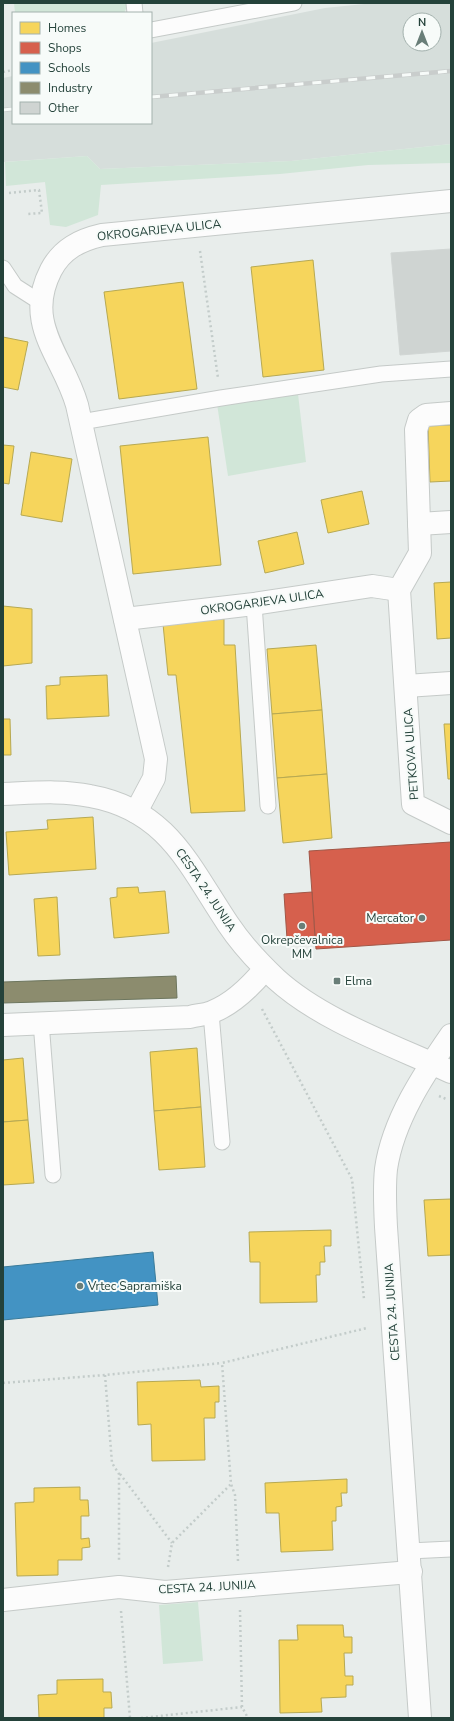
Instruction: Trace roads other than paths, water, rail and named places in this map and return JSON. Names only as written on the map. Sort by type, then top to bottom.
[{"type":"street","name":"OKROGARJEVA ULICA","points":[[136,812],[154,778],[156,759],[81,422],[70,384],[45,333],[42,321],[40,302],[45,280],[52,267],[74,244],[102,235],[451,202]]},
{"type":"street","points":[[399,590],[420,553],[416,430],[419,420],[426,415],[451,413]]},
{"type":"street","points":[[419,524],[451,522]]},
{"type":"street","name":"OKROGARJEVA ULICA","points":[[125,619],[254,604],[372,586],[399,590]]},
{"type":"street","name":"PETKOVA ULICA","points":[[399,590],[413,804],[451,823]]},
{"type":"street","points":[[406,686],[451,683]]},
{"type":"street","name":"CESTA 24. JUNIJA","points":[[3,794],[43,792],[78,794],[107,800],[136,812],[154,824],[176,844],[192,866],[229,926],[254,957],[259,976],[277,980],[304,1001],[386,1043],[441,1068],[417,1086],[390,1150],[385,1184],[386,1226],[420,1718]]},
{"type":"street","points":[[3,1025],[41,1022],[190,1017],[211,1013],[228,1004],[259,976]]},
{"type":"street","points":[[441,1068],[451,1035]]},
{"type":"street","name":"CESTA 24. JUNIJA","points":[[3,1600],[119,1587],[165,1592],[240,1586],[410,1562]]},
{"type":"lane","points":[[152,30],[294,3]]},
{"type":"lane","points":[[3,268],[15,286],[40,302]]},
{"type":"lane","points":[[81,422],[221,398],[381,374],[451,369]]},
{"type":"lane","points":[[254,604],[268,806]]},
{"type":"lane","points":[[211,1013],[222,1142]]},
{"type":"lane","points":[[41,1022],[53,1175]]},
{"type":"lane","points":[[410,1562],[451,1548]]},
{"type":"railway","points":[[152,97],[451,71]]},
{"type":"railway","points":[[3,110],[12,109]]},
{"type":"place","name":"Mercator","points":[[422,918]]},
{"type":"place","name":"Okrepčevalnica MM","points":[[302,926]]},
{"type":"place","name":"Elma","points":[[337,981]]},
{"type":"place","name":"Vrtec Sapramiška","points":[[80,1286]]}]
